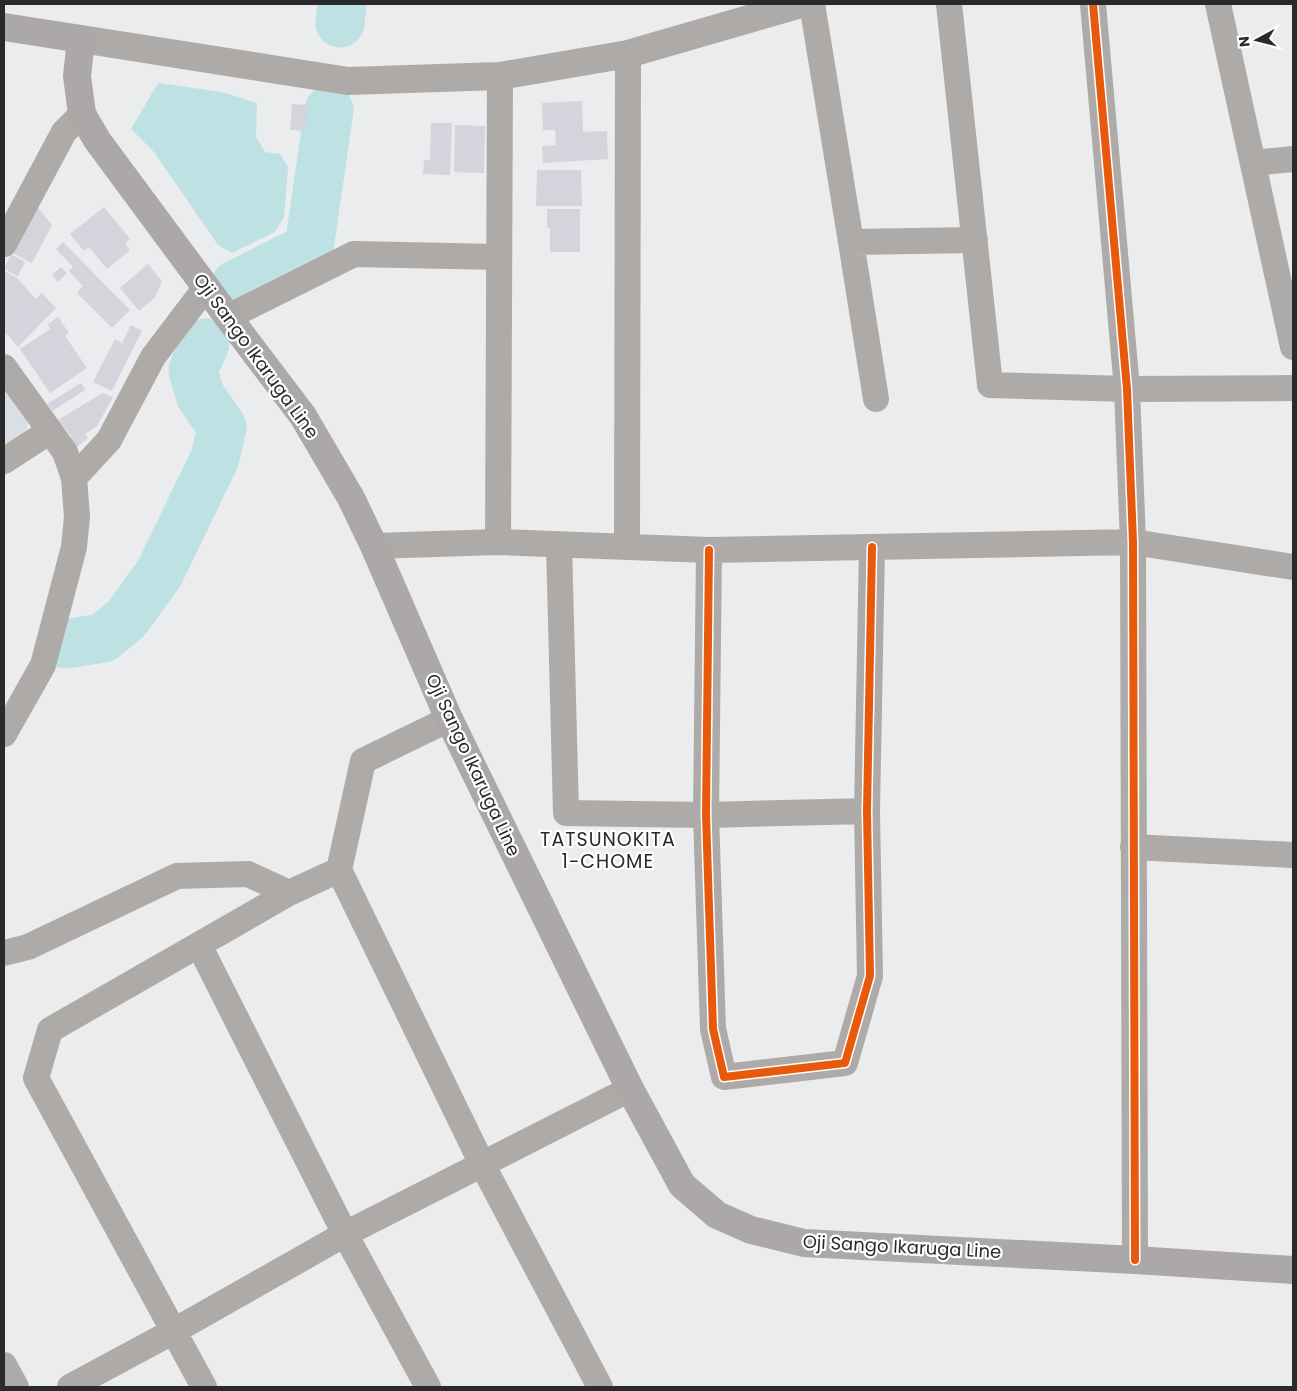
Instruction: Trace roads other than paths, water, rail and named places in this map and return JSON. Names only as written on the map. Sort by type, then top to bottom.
[{"type":"main road","points":[[4,27],[81,39]]},
{"type":"main road","name":"Oji Sango Ikaruga Line","points":[[81,39],[78,76],[82,114],[97,140],[303,416],[351,498],[374,546],[449,719],[630,1089],[682,1185],[717,1215],[751,1230],[804,1243],[1293,1270]]},
{"type":"street","points":[[81,39],[348,81],[500,76],[628,54],[801,4]]},
{"type":"street","points":[[812,4],[876,399]]},
{"type":"street","points":[[949,4],[990,385],[1127,389],[1293,388]]},
{"type":"street","points":[[1093,4],[1127,389],[1133,542],[1135,1260]]},
{"type":"street","points":[[1218,4],[1253,163],[1286,283],[1293,346]]},
{"type":"street","points":[[628,54],[628,547]]},
{"type":"street","points":[[498,542],[500,76]]},
{"type":"street","points":[[4,244],[64,132],[82,114]]},
{"type":"street","points":[[1253,163],[1293,159]]},
{"type":"street","points":[[851,242],[975,240]]},
{"type":"street","points":[[228,317],[354,254],[499,257]]},
{"type":"street","points":[[74,478],[109,440],[153,357],[206,287]]},
{"type":"street","points":[[4,367],[65,452],[74,478],[77,516],[74,547],[43,665],[4,734]]},
{"type":"street","points":[[4,461],[50,431]]},
{"type":"street","points":[[374,546],[498,542],[709,550],[1133,542],[1293,567]]},
{"type":"street","points":[[559,544],[566,813],[706,815],[867,811]]},
{"type":"street","points":[[709,550],[706,815],[713,1029],[724,1077],[846,1063],[870,976],[867,811],[872,547]]},
{"type":"street","points":[[449,719],[363,760],[339,870],[482,1164],[600,1387]]},
{"type":"street","points":[[1133,847],[1293,855]]},
{"type":"street","points":[[204,1387],[36,1078],[50,1030],[289,893],[339,870]]},
{"type":"street","points":[[4,953],[28,947],[177,876],[248,874],[289,893]]},
{"type":"street","points":[[199,945],[346,1234],[428,1387]]},
{"type":"street","points":[[70,1387],[346,1234],[630,1089]]},
{"type":"street","points":[[4,1365],[16,1387]]},
{"type":"water","points":[[158,83],[222,92],[257,103],[256,137],[265,152],[280,154],[288,167],[284,217],[275,232],[232,253],[218,245],[154,152],[131,129]]},
{"type":"waterway","points":[[340,23],[342,4]]},
{"type":"waterway","points":[[235,285],[309,248],[329,110]]},
{"type":"waterway","points":[[65,644],[103,638],[126,619],[159,574],[215,458],[222,427],[200,395],[193,370],[205,343]]},
{"type":"district","name":"TATSUNOKITA 1-CHOME","points":[[608,850]]}]
